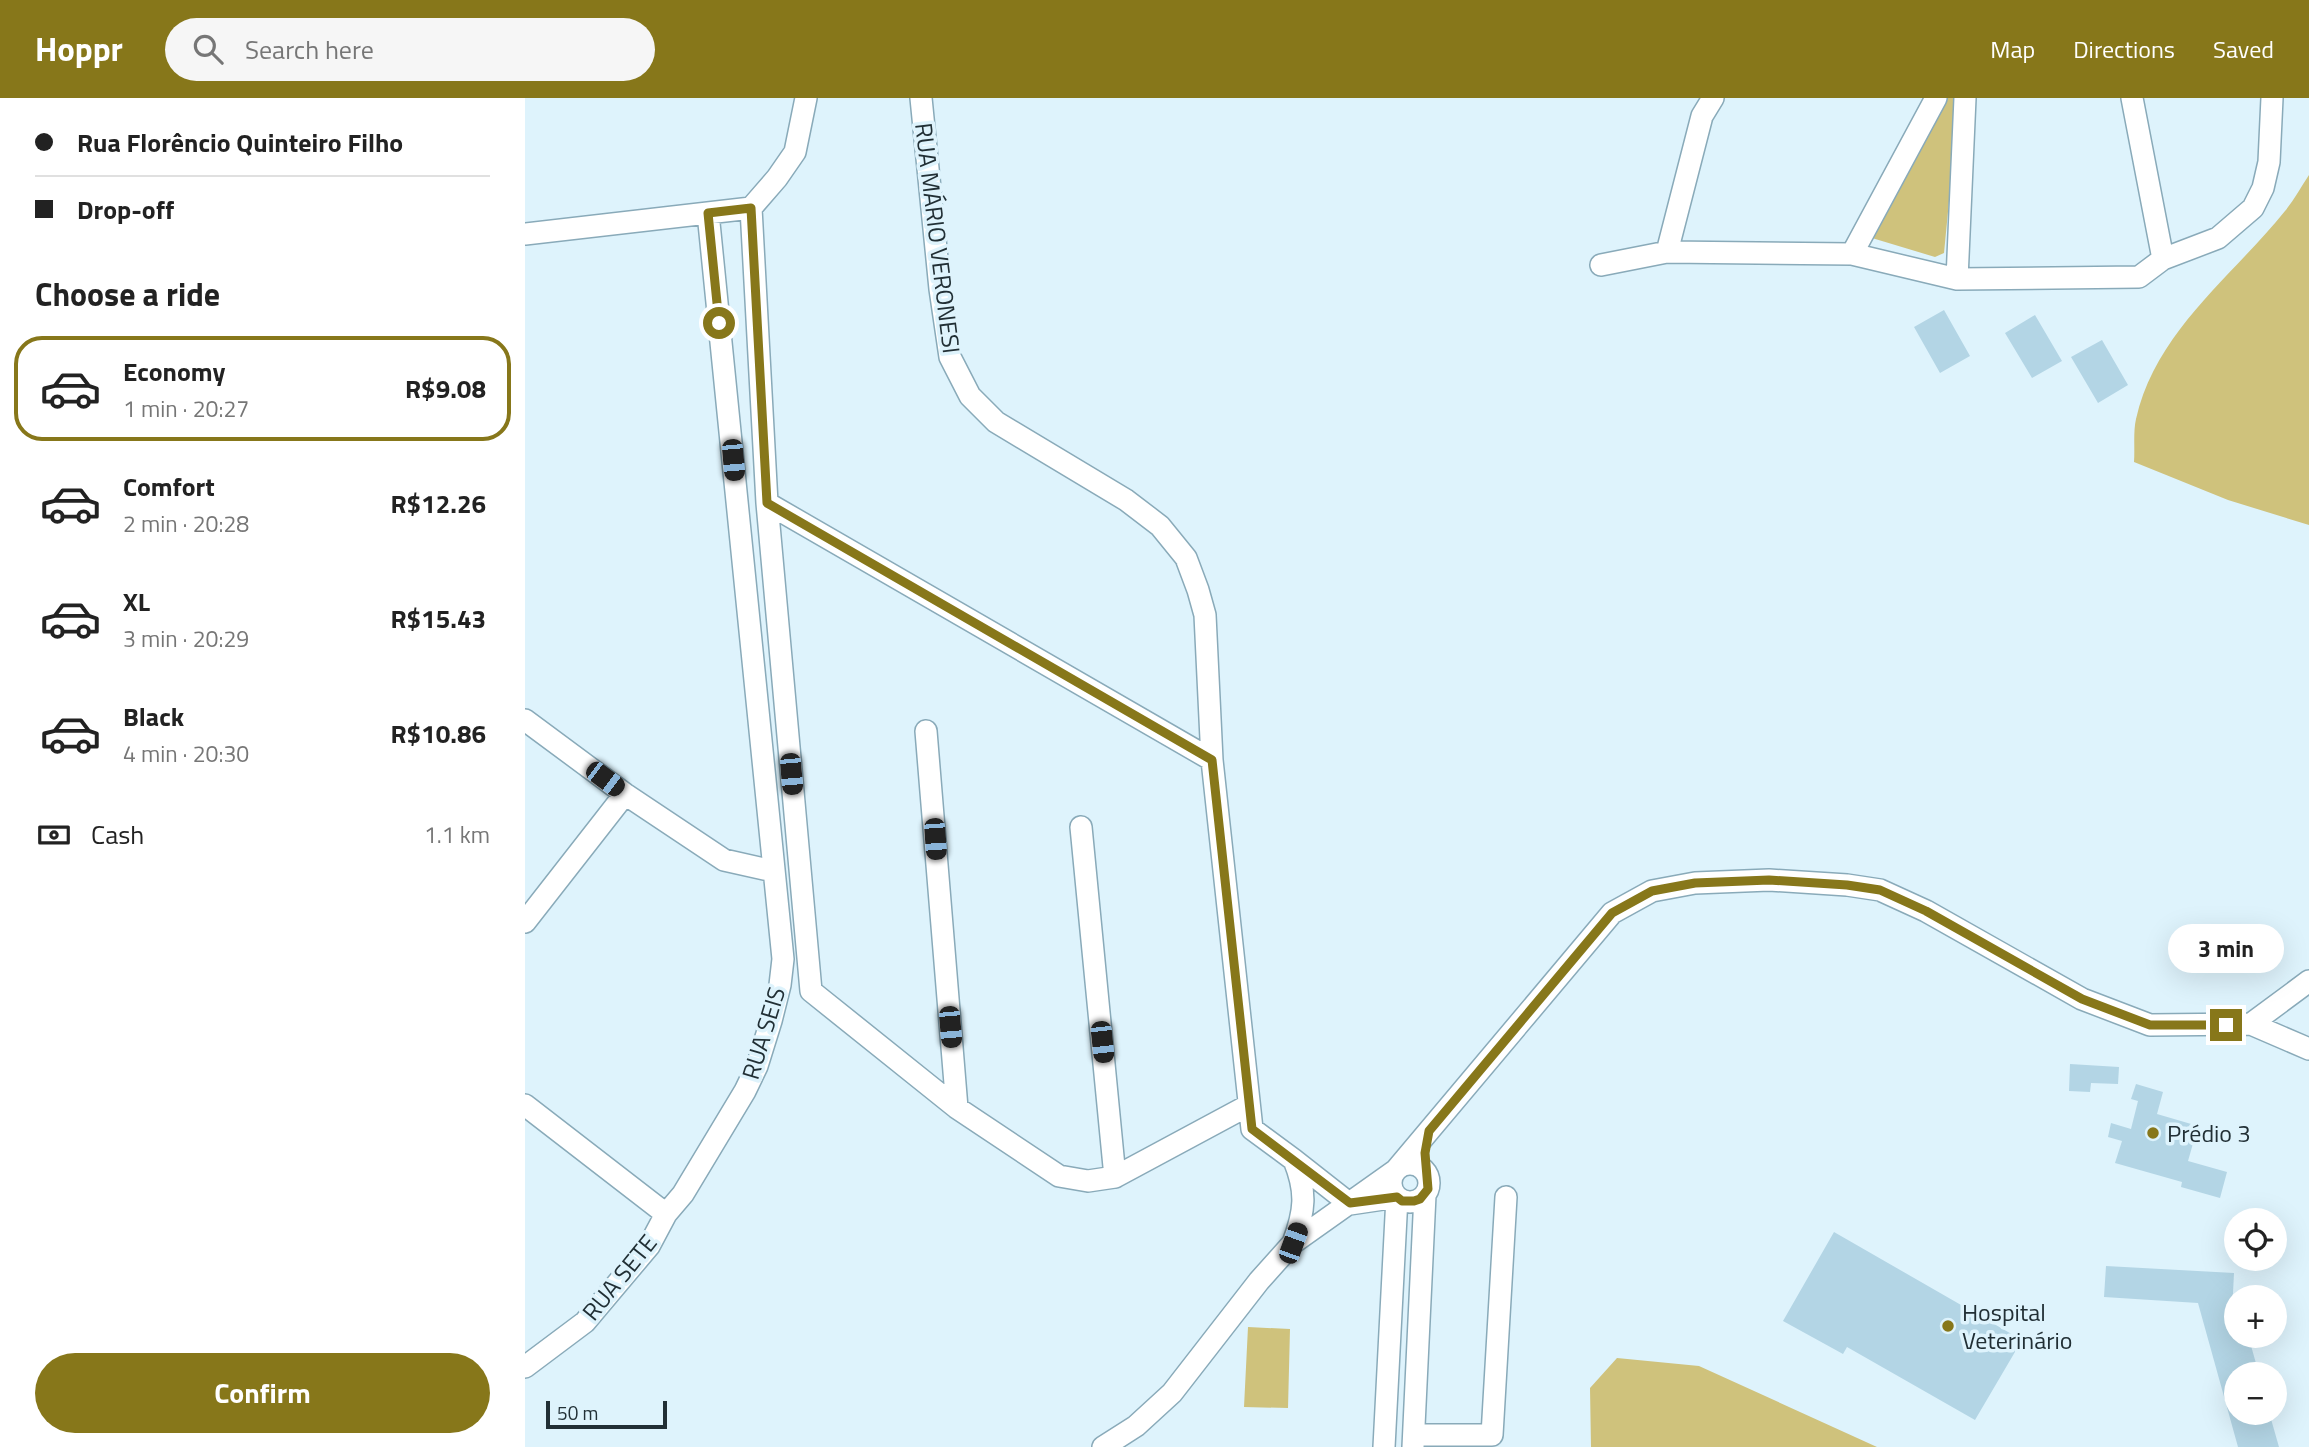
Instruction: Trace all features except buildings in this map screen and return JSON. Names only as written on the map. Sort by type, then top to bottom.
[{"type":"street","points":[[525,234],[751,208],[795,152],[806,98]]},
{"type":"street","name":"RUA MÁRIO VERONESI","points":[[921,98],[940,289],[950,357],[970,397],[996,422],[1126,500],[1160,526],[1186,558],[1205,615],[1212,760],[1252,1129],[1350,1203]]},
{"type":"street","points":[[1667,252],[1702,116],[1713,98]]},
{"type":"street","points":[[1852,254],[1936,98]]},
{"type":"street","points":[[1957,279],[1965,98]]},
{"type":"street","points":[[2132,98],[2163,259]]},
{"type":"street","points":[[1601,265],[1667,252],[1852,254],[1957,279],[2139,277],[2163,259],[2218,238],[2253,208],[2263,188],[2269,162],[2272,98]]},
{"type":"street","points":[[751,208],[767,503],[811,991],[957,1108],[1059,1176],[1088,1181],[1115,1177],[1249,1105]]},
{"type":"street","name":"RUA SEIS","points":[[666,1214],[683,1194],[745,1091],[765,1043],[780,985],[783,959],[708,213]]},
{"type":"street","points":[[767,503],[1212,760]]},
{"type":"street","points":[[525,719],[625,794],[724,860],[773,871]]},
{"type":"street","points":[[926,731],[957,1108]]},
{"type":"street","points":[[525,922],[625,794]]},
{"type":"street","points":[[1081,827],[1115,1177]]},
{"type":"street","points":[[1425,1195],[1414,1201],[1402,1201],[1397,1197],[1391,1187],[1396,1170],[1612,913],[1652,891],[1695,883],[1769,880],[1880,890],[1926,911],[2082,999],[2150,1025],[2251,1024],[2309,1049]]},
{"type":"street","points":[[2251,1024],[2309,981]]},
{"type":"street","name":"RUA SETE","points":[[525,1105],[666,1214],[649,1246],[585,1322],[525,1367]]},
{"type":"street","points":[[1429,1131],[1425,1153],[1425,1171],[1429,1183],[1425,1195],[1413,1441],[1492,1435],[1506,1197]]},
{"type":"street","points":[[1293,1243],[1302,1218],[1304,1197],[1294,1160]]},
{"type":"street","points":[[1103,1447],[1136,1426],[1172,1392],[1293,1243],[1407,1164],[1425,1171]]},
{"type":"street","points":[[1350,1203],[1397,1197]]},
{"type":"street","points":[[1384,1447],[1397,1197]]},
{"type":"shaded area","points":[[1946,98],[1959,98],[1944,253],[1935,257],[1872,238]]},
{"type":"shaded area","points":[[2309,175],[2309,525],[2228,500],[2134,462],[2136,419],[2146,388],[2160,359],[2198,307],[2285,211]]},
{"type":"shaded area","points":[[1248,1327],[1290,1329],[1288,1408],[1244,1407]]},
{"type":"shaded area","points":[[1617,1358],[1699,1366],[1877,1447],[1591,1447],[1590,1388]]},
{"type":"place","name":"Prédio 3","points":[[2153,1133]]},
{"type":"place","name":"Hospital Veterinário","points":[[1948,1326]]},
{"type":"route","points":[[719,323],[708,213],[751,208],[767,503],[1212,760],[1252,1129],[1350,1203],[1397,1197],[1408,1202],[1425,1195],[1429,1183],[1425,1171],[1429,1131],[1612,913],[1652,891],[1695,883],[1769,880],[1880,890],[1926,911],[2082,999],[2150,1025],[2226,1025]]}]
